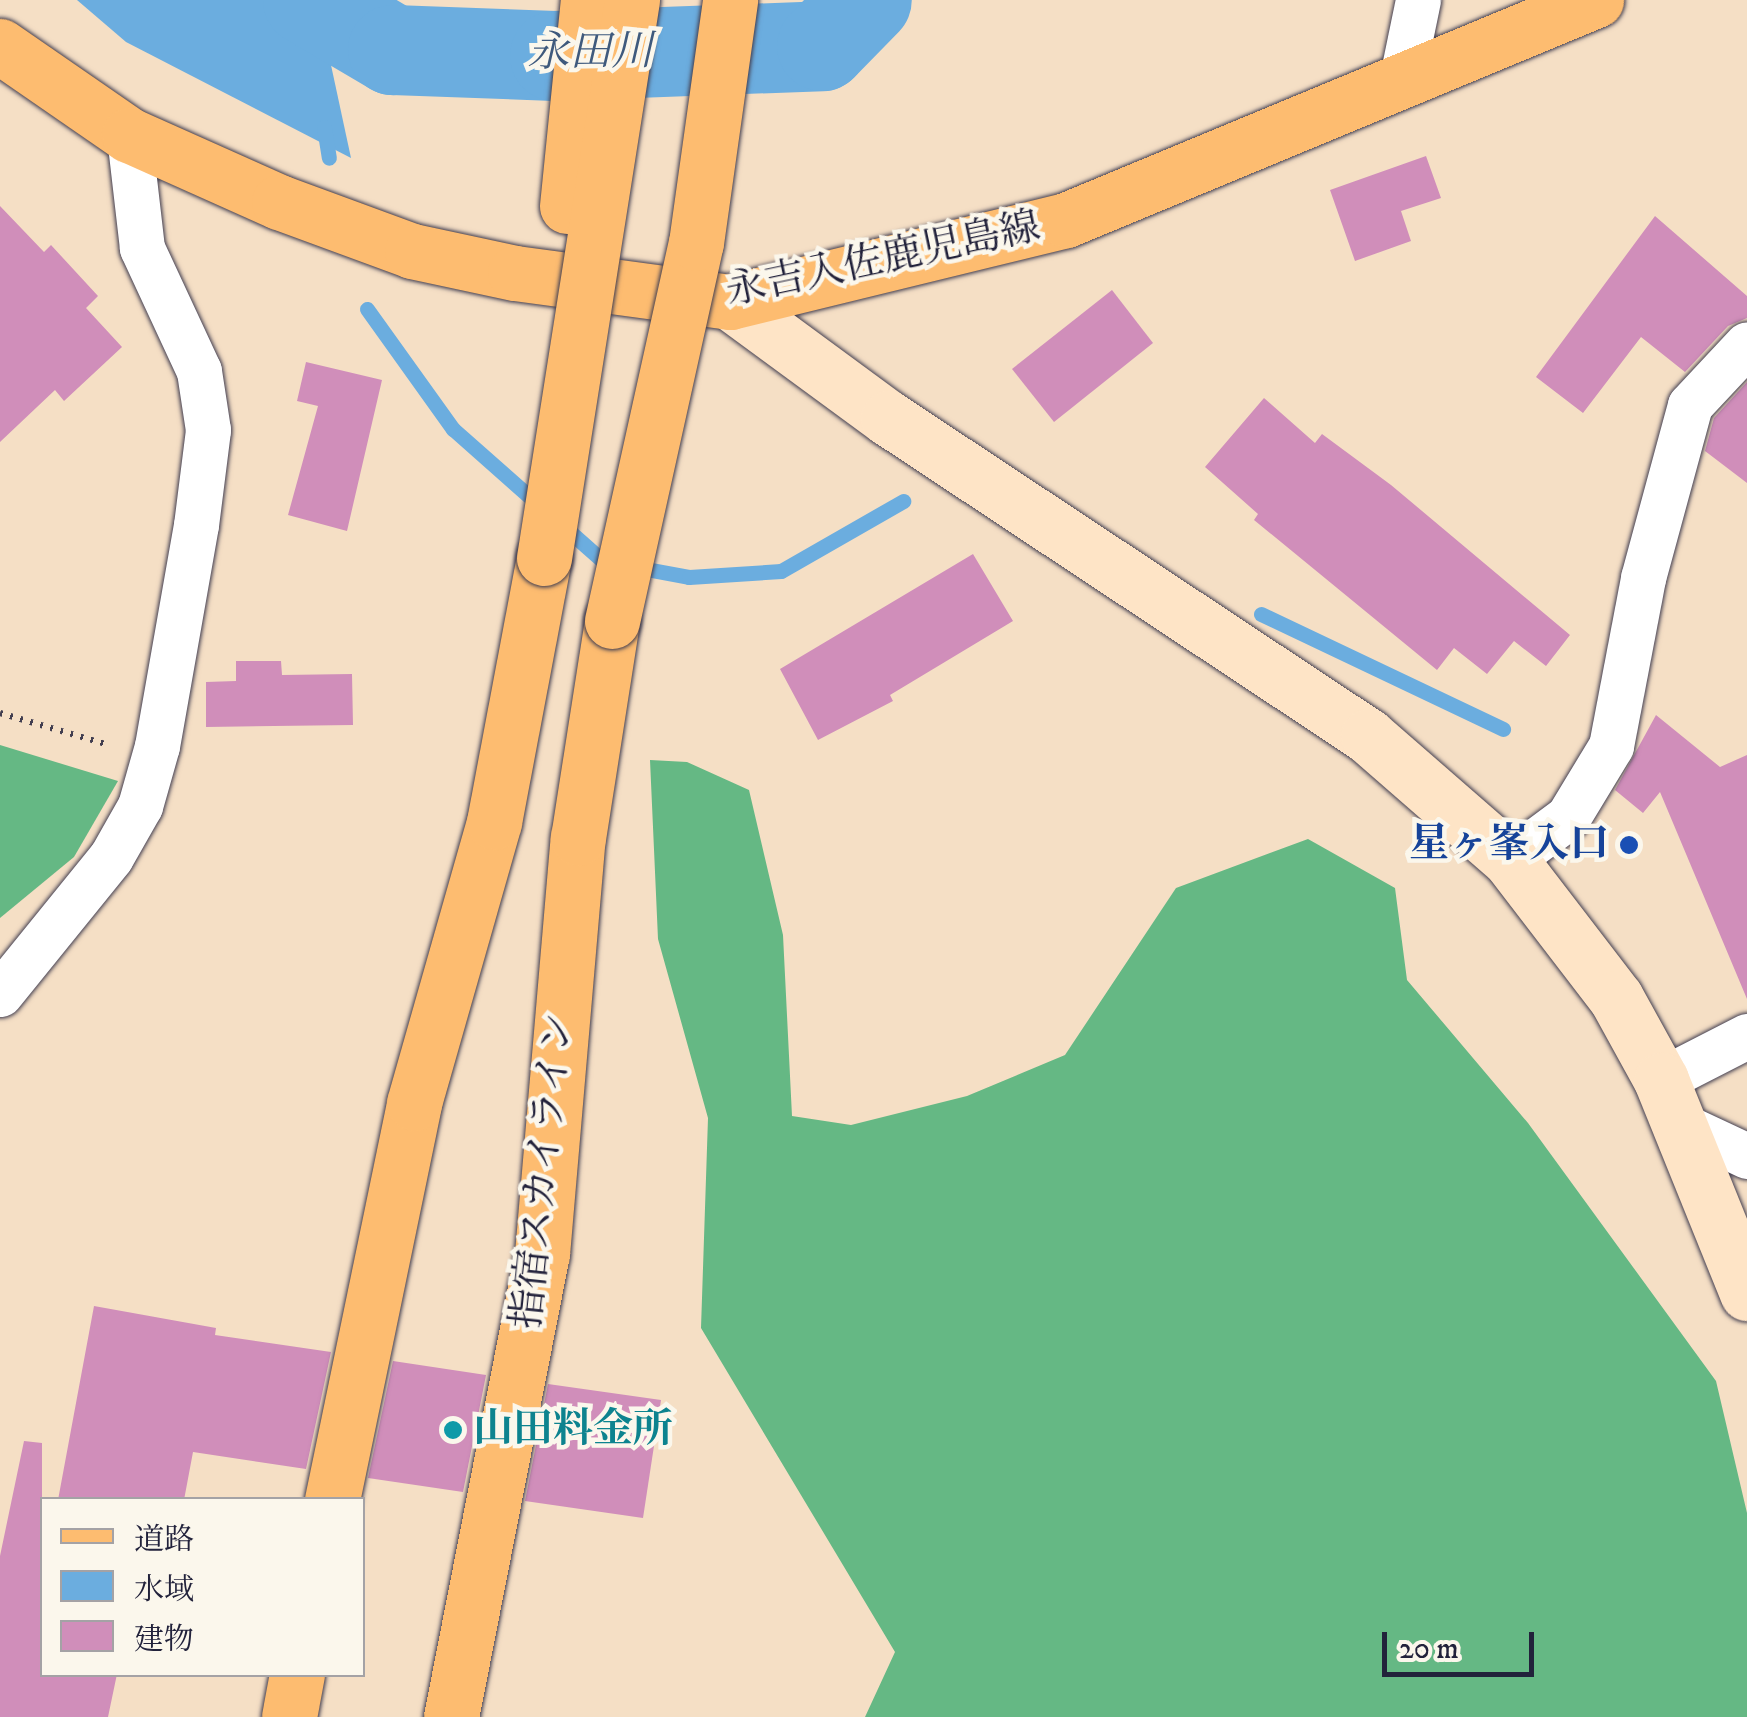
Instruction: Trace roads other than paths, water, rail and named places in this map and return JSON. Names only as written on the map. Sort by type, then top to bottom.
[{"type":"main road","points":[[544,558],[556,304],[588,0]]},
{"type":"main road","points":[[333,1497],[414,1103],[494,822],[544,558],[632,0]]},
{"type":"main road","points":[[612,621],[699,0]]},
{"type":"main road","points":[[612,621],[696,243],[730,0]]},
{"type":"main road","name":"永吉入佐鹿児島線","points":[[0,46],[129,136],[279,202],[412,251],[515,272],[730,302],[1066,220],[1596,0]]},
{"type":"main road","name":"指宿スカイライン","points":[[451,1717],[542,1254],[578,838],[612,621]]},
{"type":"main road","points":[[289,1717],[297,1677]]},
{"type":"street","points":[[1401,82],[1418,0]]},
{"type":"street","points":[[0,994],[111,856],[140,806],[153,757],[208,430],[199,371],[142,248],[129,136]]},
{"type":"street","points":[[730,302],[888,418],[1368,736],[1510,860],[1616,998],[1670,1102],[1747,1293]]},
{"type":"street","points":[[1510,860],[1568,818],[1611,746],[1642,578],[1690,405],[1747,344]]},
{"type":"street","points":[[1670,1102],[1747,1036]]},
{"type":"street","points":[[1670,1102],[1747,1156]]},
{"type":"water","points":[[77,0],[317,0],[351,158],[126,42]]},
{"type":"waterway","name":"永田川","points":[[308,0],[393,50],[555,56],[822,46],[867,0]]},
{"type":"waterway","points":[[324,127],[329,158]]},
{"type":"waterway","points":[[367,309],[453,429],[540,506]]},
{"type":"waterway","points":[[561,524],[603,561],[689,577],[781,571],[903,501]]},
{"type":"waterway","points":[[1261,614],[1503,729]]},
{"type":"place","name":"星ヶ峯入口","points":[[1629,845]]},
{"type":"place","name":"山田料金所","points":[[453,1430]]}]
